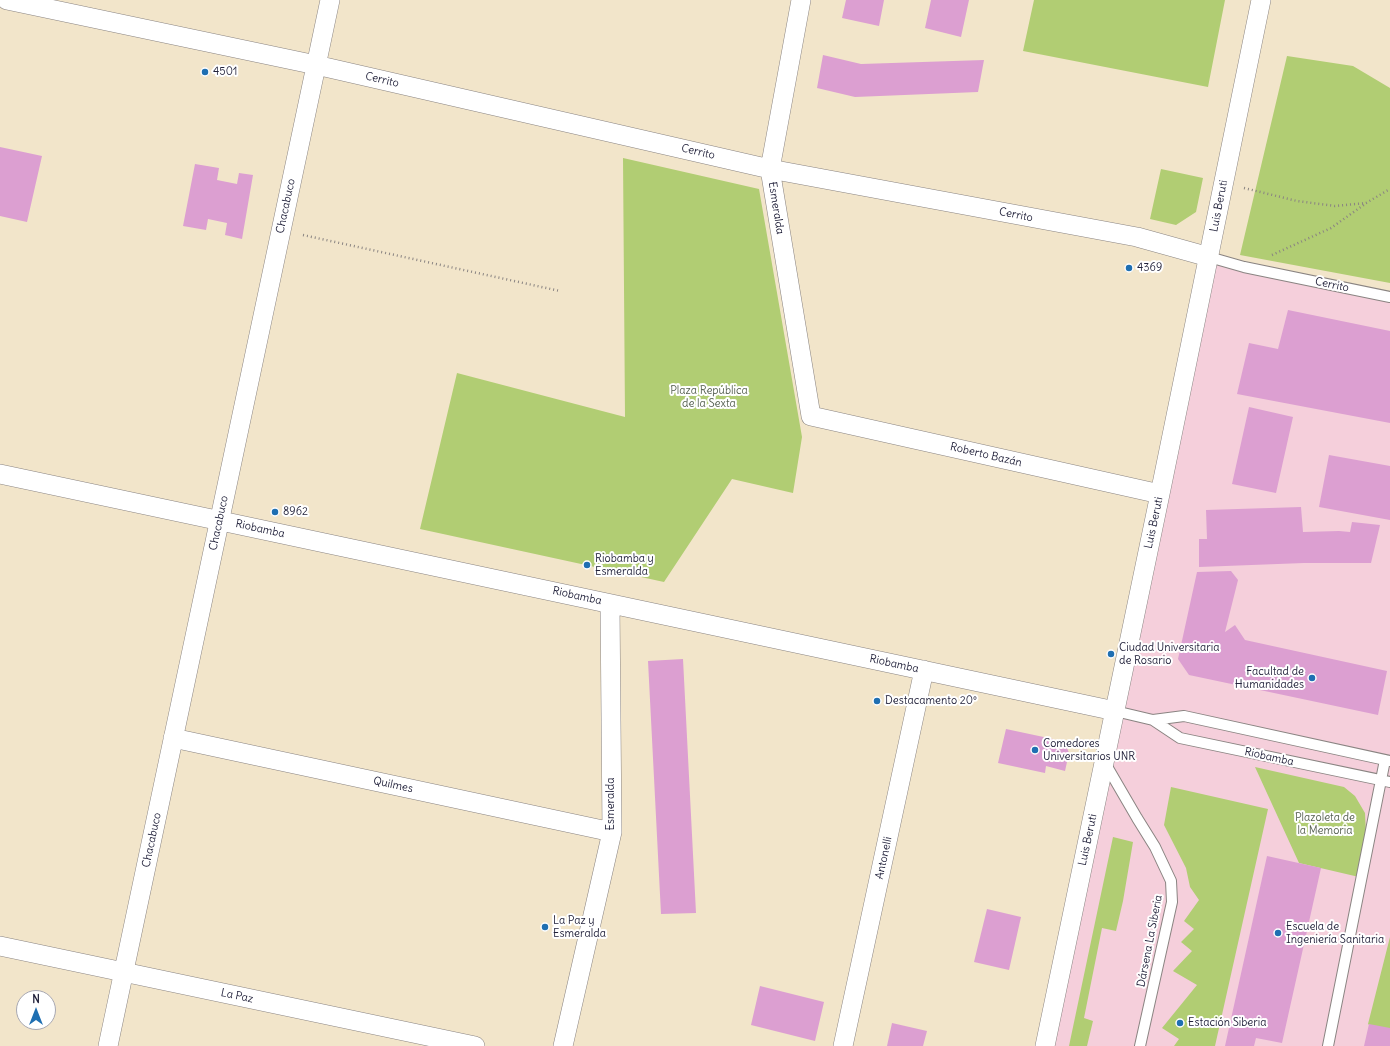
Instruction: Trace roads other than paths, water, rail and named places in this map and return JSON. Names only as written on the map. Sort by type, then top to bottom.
[{"type":"street","name":"Cerrito","points":[[7,0],[316,65],[770,169],[1137,237],[1209,257]]},
{"type":"street","name":"Chacabuco","points":[[108,1046],[330,0]]},
{"type":"street","name":"Esmeralda","points":[[801,0],[770,169],[811,416]]},
{"type":"street","name":"Luis Beruti","points":[[1045,1046],[1261,0]]},
{"type":"street","name":"Roberto Bazán","points":[[811,416],[1160,494]]},
{"type":"street","name":"Riobamba","points":[[0,474],[1115,711]]},
{"type":"street","name":"Esmeralda","points":[[563,1046],[612,832],[610,604]]},
{"type":"street","name":"Antonelli","points":[[843,1046],[924,670]]},
{"type":"street","name":"Quilmes","points":[[174,738],[612,832]]},
{"type":"street","name":"La Paz","points":[[0,946],[475,1046]]},
{"type":"lane","name":"Cerrito","points":[[1209,257],[1244,267],[1390,297]]},
{"type":"lane","name":"Riobamba","points":[[1115,711],[1153,720],[1180,738],[1385,781]]},
{"type":"lane","name":"Riobamba","points":[[1153,720],[1184,716],[1388,761]]},
{"type":"lane","name":"Dársena La Siberia","points":[[1104,761],[1155,847],[1171,882],[1172,902],[1140,1046]]},
{"type":"lane","points":[[1328,1046],[1388,761]]},
{"type":"place","name":"4501","points":[[205,72]]},
{"type":"place","name":"4369","points":[[1129,268]]},
{"type":"place","name":"8962","points":[[275,512]]},
{"type":"place","name":"Riobamba y Esmeralda","points":[[587,565]]},
{"type":"place","name":"Ciudad Universitaria de Rosario","points":[[1111,654]]},
{"type":"place","name":"Facultad de Humanidades","points":[[1312,678]]},
{"type":"place","name":"Destacamento 20º","points":[[877,701]]},
{"type":"place","name":"Comedores Universitarios UNR","points":[[1035,750]]},
{"type":"place","name":"La Paz y Esmeralda","points":[[545,927]]},
{"type":"place","name":"Escuela de Ingeniería Sanitaria","points":[[1278,933]]},
{"type":"place","name":"Estación Siberia","points":[[1180,1023]]},
{"type":"park label","name":"Plaza República de la Sexta","points":[[709,397]]},
{"type":"park label","name":"Plazoleta de la Memoria","points":[[1325,824]]}]
